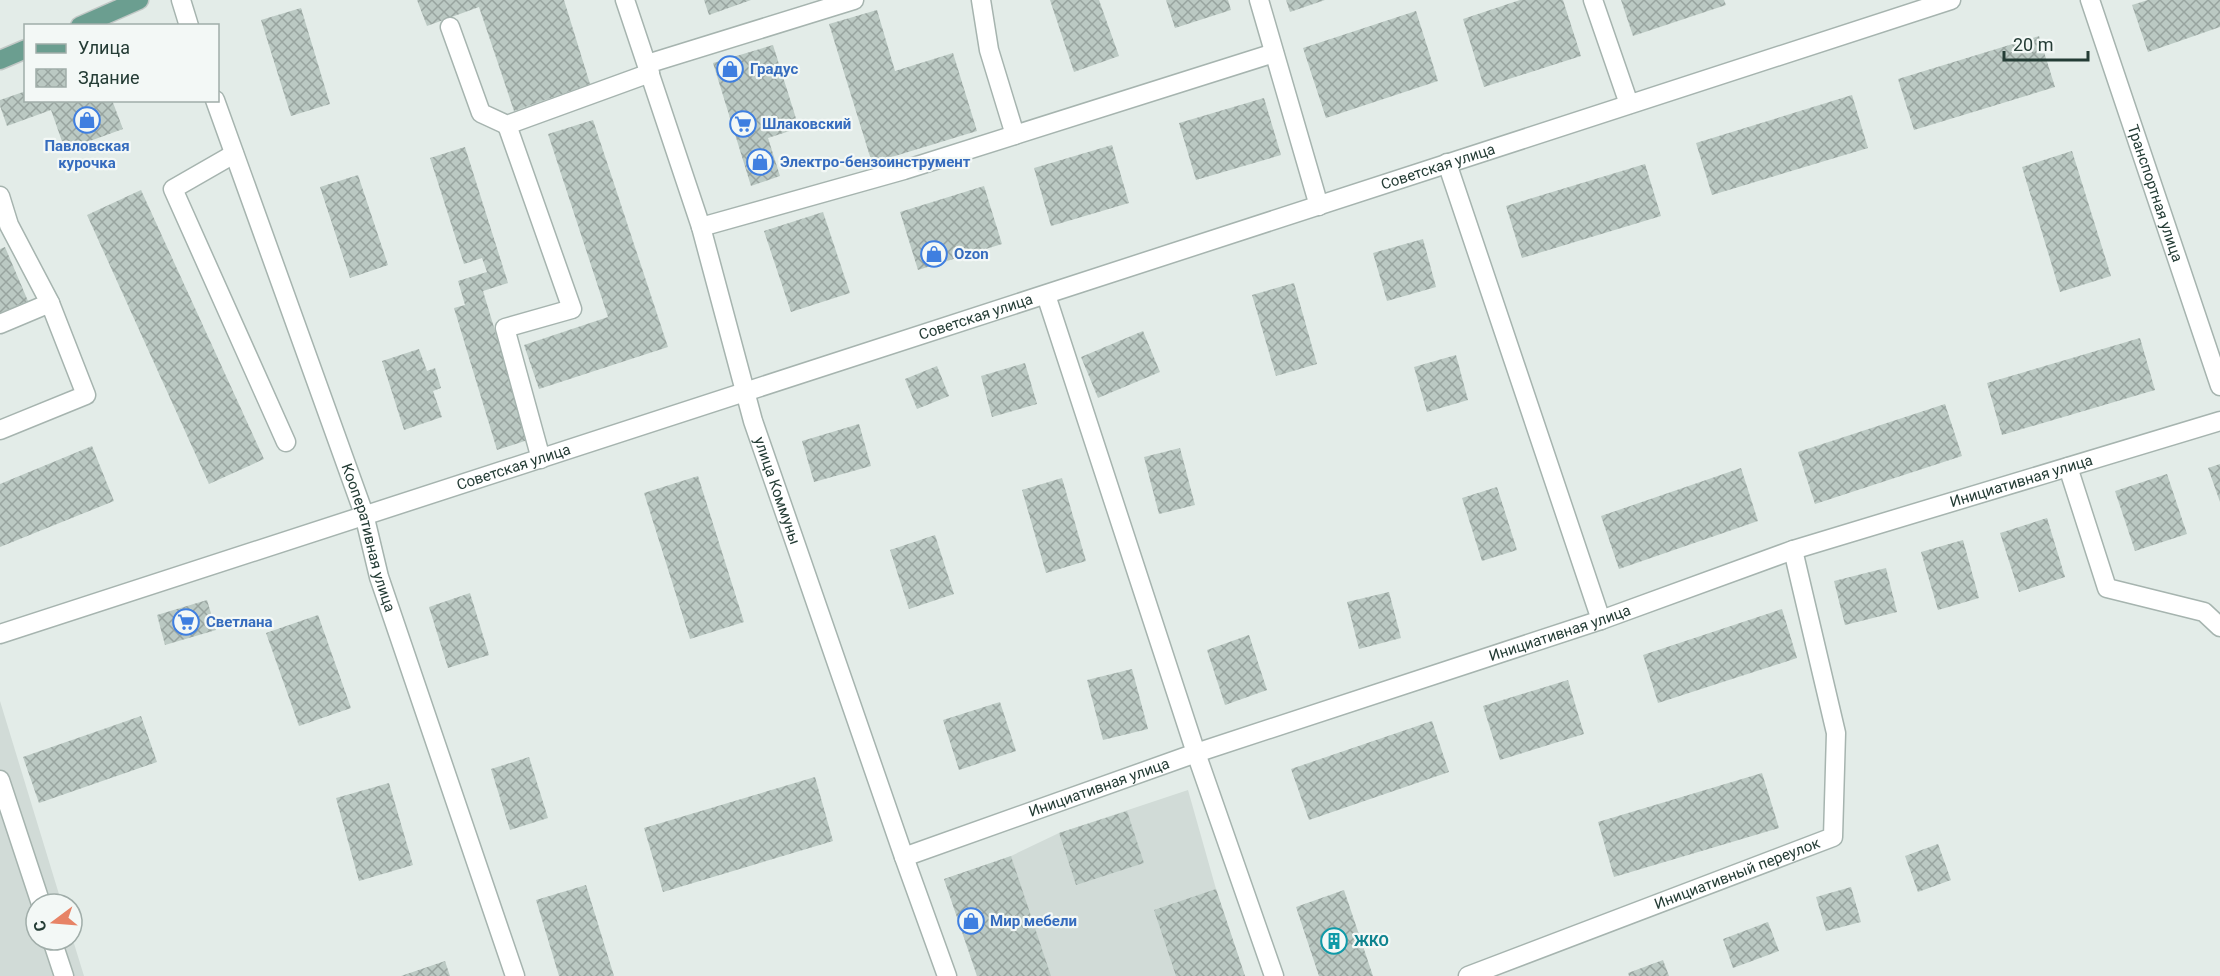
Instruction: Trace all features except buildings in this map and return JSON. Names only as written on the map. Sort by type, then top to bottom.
[{"type":"main road","points":[[85,24],[139,0]]},
{"type":"main road","points":[[0,60],[24,50]]},
{"type":"street","points":[[181,0],[188,24]]},
{"type":"street","name":"улица Коммуны","points":[[625,0],[701,227],[733,341],[744,391],[947,976]]},
{"type":"street","points":[[507,125],[648,68],[854,0]]},
{"type":"street","points":[[981,0],[989,50],[1015,135]]},
{"type":"street","points":[[1259,0],[1319,206]]},
{"type":"street","points":[[1593,0],[1629,104]]},
{"type":"street","name":"Транспортная улица","points":[[2090,0],[2220,386]]},
{"type":"street","name":"Советская улица","points":[[0,634],[1943,1]]},
{"type":"street","points":[[450,27],[481,113],[507,125],[572,309],[505,328],[541,459]]},
{"type":"street","points":[[701,227],[904,170],[1274,53]]},
{"type":"street","name":"Кооперативная улица","points":[[216,102],[364,514],[379,577],[515,976]]},
{"type":"street","points":[[234,154],[173,189],[286,442]]},
{"type":"street","points":[[1447,163],[1601,620]]},
{"type":"street","points":[[0,196],[9,225],[50,303],[86,395],[0,430]]},
{"type":"street","points":[[1046,295],[1196,753],[1274,976]]},
{"type":"street","points":[[0,324],[50,303]]},
{"type":"street","name":"Инициативная улица","points":[[904,857],[1196,753],[1601,620],[1793,550],[2220,422]]},
{"type":"street","points":[[2068,467],[2106,588],[2204,612],[2220,627]]},
{"type":"street","name":"Инициативный переулок","points":[[1468,976],[1833,837],[1836,733],[1793,550]]},
{"type":"street","points":[[0,780],[37,892]]},
{"type":"street","points":[[56,952],[64,976]]},
{"type":"shaded area","points":[[0,701],[58,892],[24,892],[24,952],[77,952],[84,976],[0,976]]},
{"type":"shaded area","points":[[1188,790],[1216,889],[1245,976],[977,976],[944,879],[1011,856],[1059,833]]},
{"type":"place","name":"Градус","points":[[730,69]]},
{"type":"place","name":"Павловская курочка","points":[[87,120]]},
{"type":"place","name":"Шлаковский","points":[[743,124]]},
{"type":"place","name":"Электро-бензоинструмент","points":[[760,162]]},
{"type":"place","name":"Ozon","points":[[934,254]]},
{"type":"place","name":"Светлана","points":[[186,622]]},
{"type":"place","name":"Мир мебели","points":[[971,921]]},
{"type":"place","name":"ЖКО","points":[[1334,941]]}]
